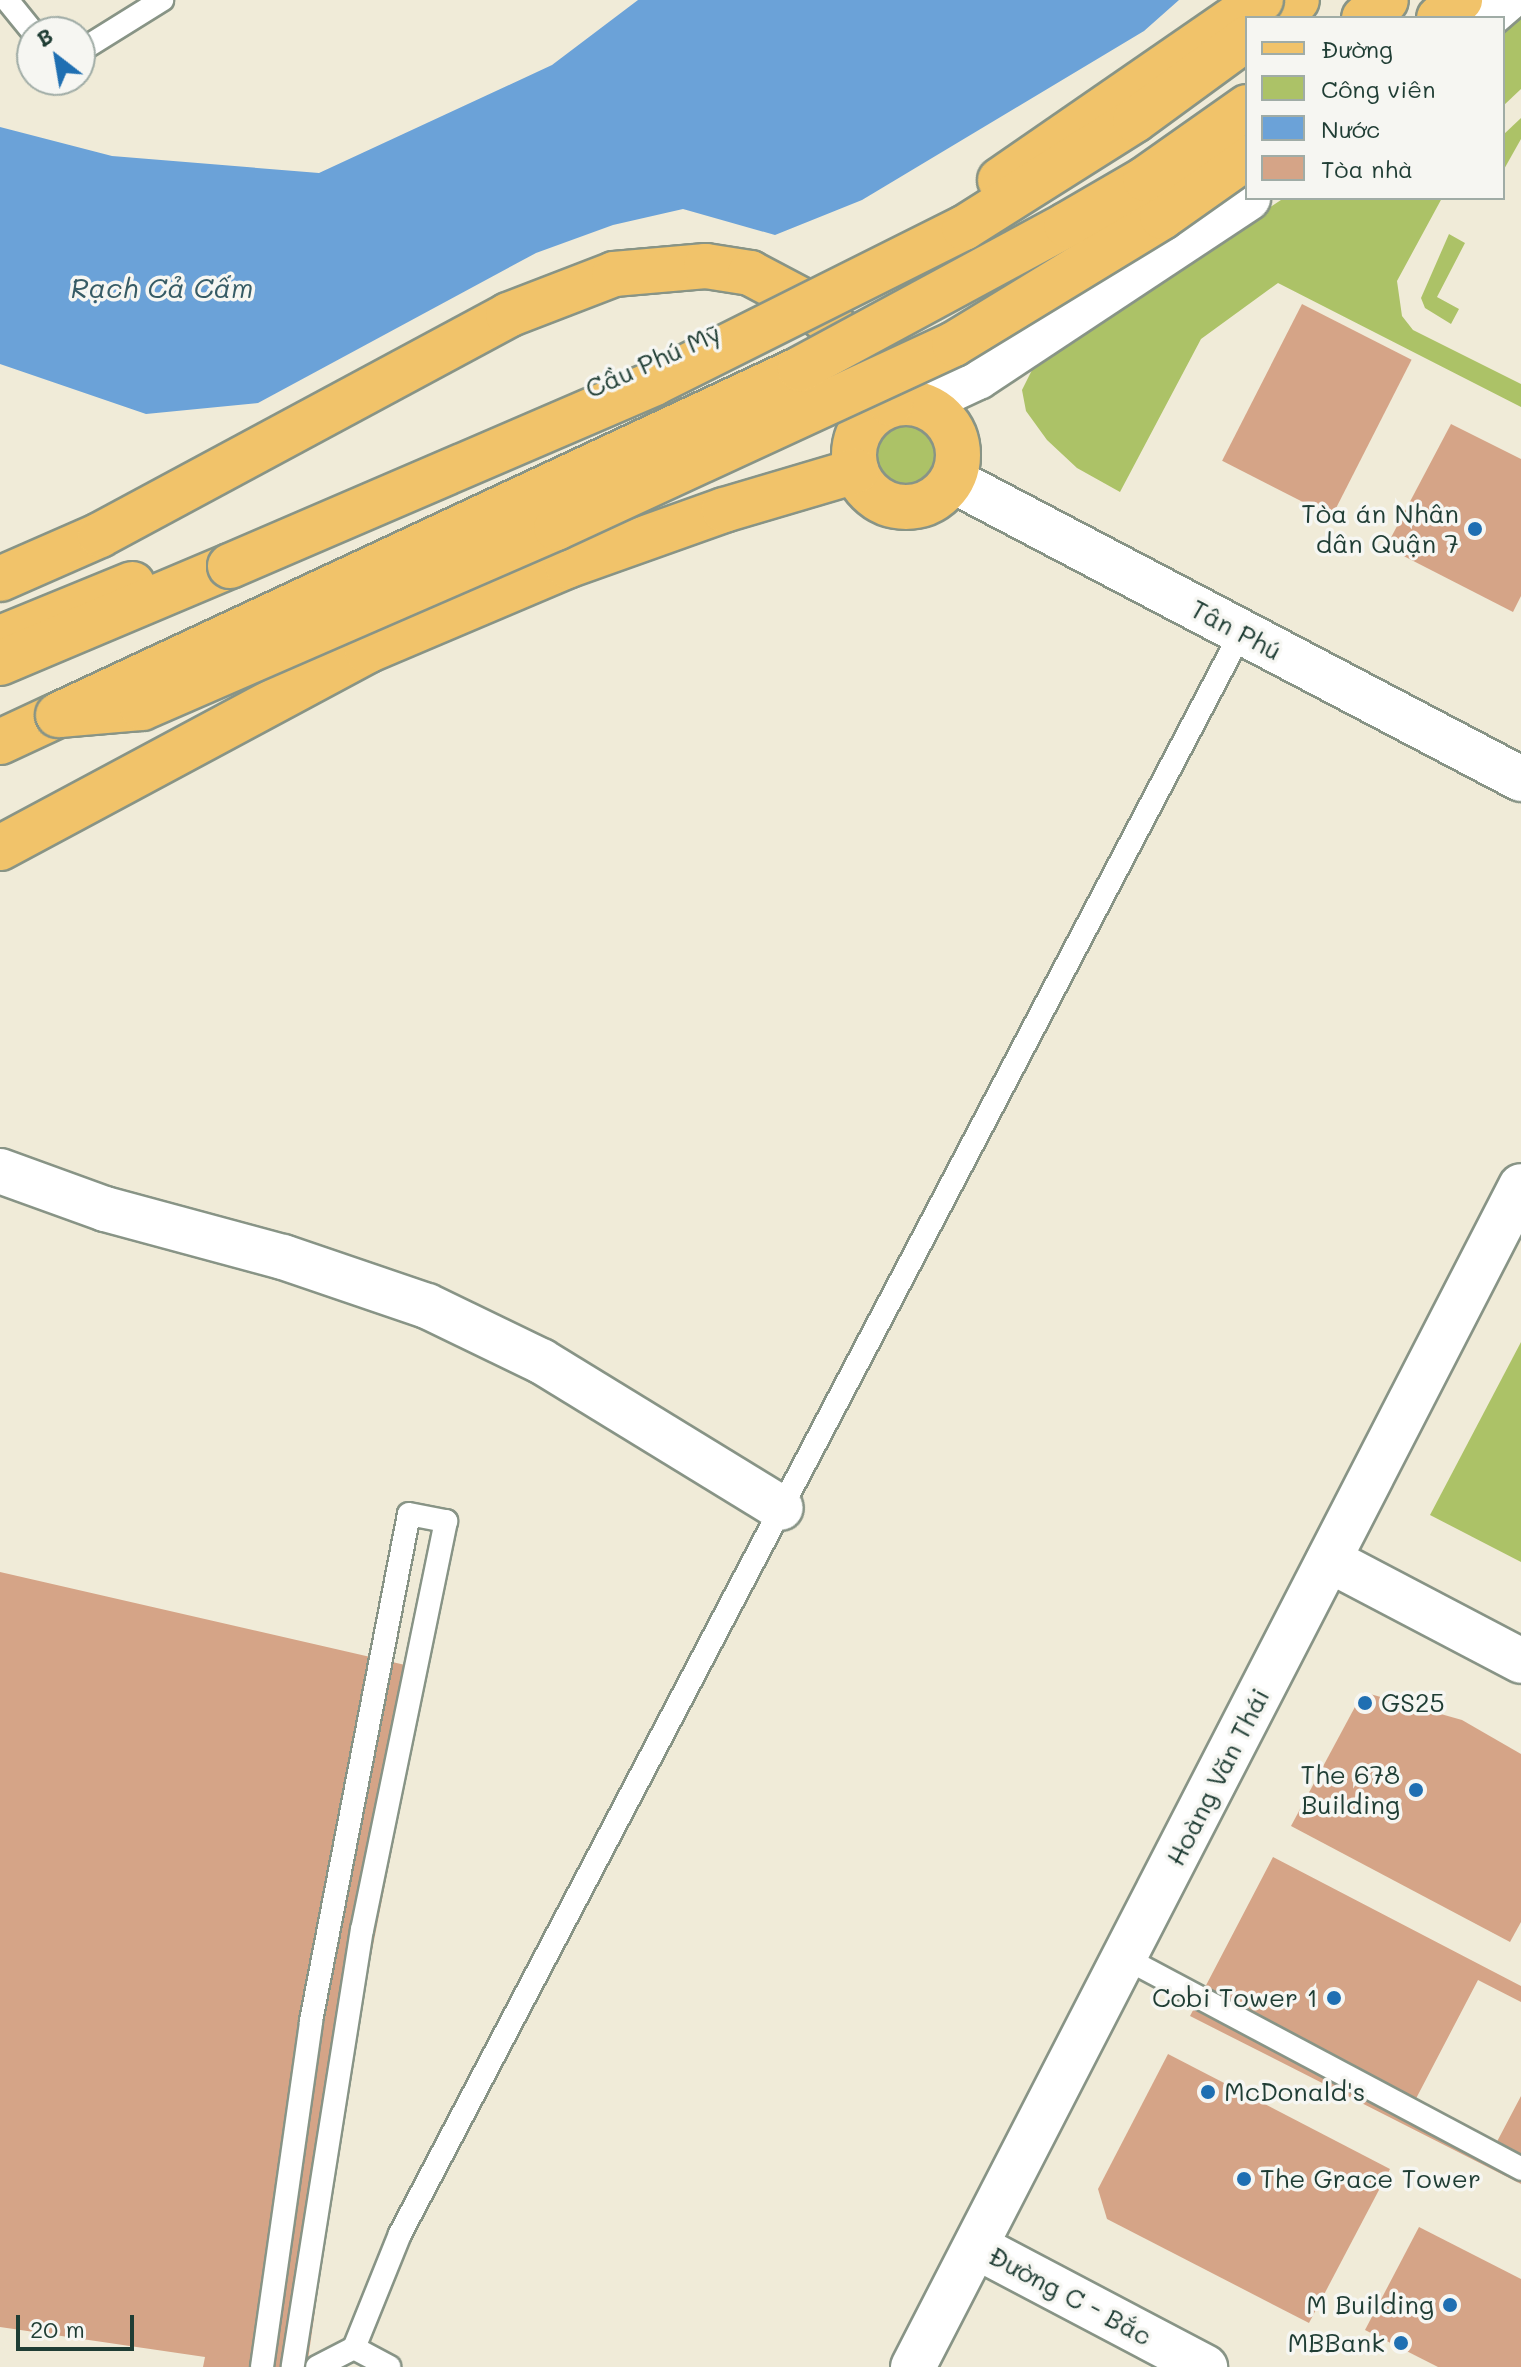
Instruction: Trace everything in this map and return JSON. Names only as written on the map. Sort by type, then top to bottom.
[{"type":"main road","name":"Cầu Phú Mỹ","points":[[0,663],[813,288],[1042,153],[1261,0]]},
{"type":"main road","points":[[1277,16],[1297,0]]},
{"type":"main road","points":[[1366,16],[1386,0]]},
{"type":"main road","points":[[1441,16],[1460,0]]},
{"type":"main road","name":"Cầu Phú Mỹ","points":[[0,638],[225,557],[654,383],[964,228],[1135,120],[1245,39]]},
{"type":"main road","points":[[0,742],[813,363],[1106,202],[1245,108]]},
{"type":"main road","points":[[58,715],[142,708],[556,528],[954,344],[1162,217],[1245,158]]},
{"type":"main road","points":[[0,579],[100,535],[508,315],[614,274],[706,266],[750,273],[805,302],[854,344],[906,404],[945,419],[953,432],[958,463],[952,480],[927,503],[892,506],[875,498],[856,471],[853,454],[861,430],[906,404]]},
{"type":"main road","points":[[0,848],[367,651],[567,566],[724,510],[856,471]]},
{"type":"street","points":[[1487,16],[1506,0]]},
{"type":"street","points":[[906,404],[978,377],[1245,200]]},
{"type":"street","name":"Tân Phú","points":[[952,480],[1521,779]]},
{"type":"street","points":[[0,1171],[105,1209],[283,1257],[427,1306],[541,1361],[781,1508]]},
{"type":"street","name":"Hoàng Văn Thái","points":[[913,2367],[1521,1186]]},
{"type":"street","points":[[1329,1560],[1521,1661]]},
{"type":"street","name":"Đường C - Bắc","points":[[977,2247],[1205,2367]]},
{"type":"lane","points":[[7,0],[20,16]]},
{"type":"lane","points":[[96,41],[162,0]]},
{"type":"lane","points":[[317,2367],[354,2348],[400,2234],[1241,633]]},
{"type":"lane","points":[[262,2367],[311,2021],[409,1514],[446,1521],[362,1929],[293,2367]]},
{"type":"lane","points":[[1125,1958],[1521,2169]]},
{"type":"lane","points":[[354,2348],[389,2367]]},
{"type":"green space","points":[[1521,5],[1521,89],[1505,104],[1505,19]]},
{"type":"green space","points":[[1521,118],[1521,139],[1505,167],[1505,133]]},
{"type":"green space","points":[[1281,200],[1441,200],[1397,281],[1402,316],[1413,330],[1521,384],[1521,407],[1278,283],[1201,339],[1120,492],[1077,468],[1047,440],[1026,411],[1022,390],[1032,370],[1054,348]]},
{"type":"green space","points":[[1449,234],[1465,243],[1437,297],[1459,309],[1451,324],[1425,308],[1421,298]]},
{"type":"green space","points":[[906,425],[919,428],[929,435],[936,445],[939,458],[936,471],[929,481],[919,488],[906,491],[893,488],[883,481],[876,471],[873,458],[876,445],[883,435],[893,428]]},
{"type":"green space","points":[[1521,1342],[1521,1562],[1430,1515]]},
{"type":"water","name":"Rạch Cả Cấm","points":[[638,0],[1179,0],[1144,31],[862,200],[775,235],[683,209],[613,225],[536,253],[258,403],[146,414],[0,364],[0,127],[112,156],[319,173],[552,65]]},
{"type":"building","points":[[1302,304],[1412,360],[1332,517],[1222,461]]},
{"type":"building","points":[[1451,424],[1521,459],[1521,596],[1513,612],[1386,547]]},
{"type":"building","points":[[0,1572],[427,1670],[350,2063],[307,2367],[203,2367],[205,2357],[0,2327]]},
{"type":"building","name":"The 678 Building","points":[[1363,1692],[1462,1720],[1521,1754],[1521,1922],[1510,1942],[1291,1826]]},
{"type":"building","name":"Cobi Tower 1","points":[[1273,1857],[1521,1986],[1521,2002],[1478,1980],[1409,2112],[1491,2153],[1521,2096],[1521,2184],[1190,2016]]},
{"type":"building","name":"The Grace Tower","points":[[1168,2054],[1390,2169],[1309,2323],[1107,2219],[1098,2189]]},
{"type":"building","name":"M Building","points":[[1419,2227],[1521,2279],[1521,2367],[1438,2367],[1365,2330]]},
{"type":"place","name":"Tòa án Nhân dân Quận 7","points":[[1475,529]]},
{"type":"place","name":"GS25","points":[[1365,1703]]},
{"type":"place","name":"The 678 Building","points":[[1416,1790]]},
{"type":"place","name":"Cobi Tower 1","points":[[1334,1998]]},
{"type":"place","name":"McDonald's","points":[[1208,2092]]},
{"type":"place","name":"The Grace Tower","points":[[1244,2179]]},
{"type":"place","name":"M Building","points":[[1450,2305]]},
{"type":"place","name":"MBBank","points":[[1401,2343]]}]
